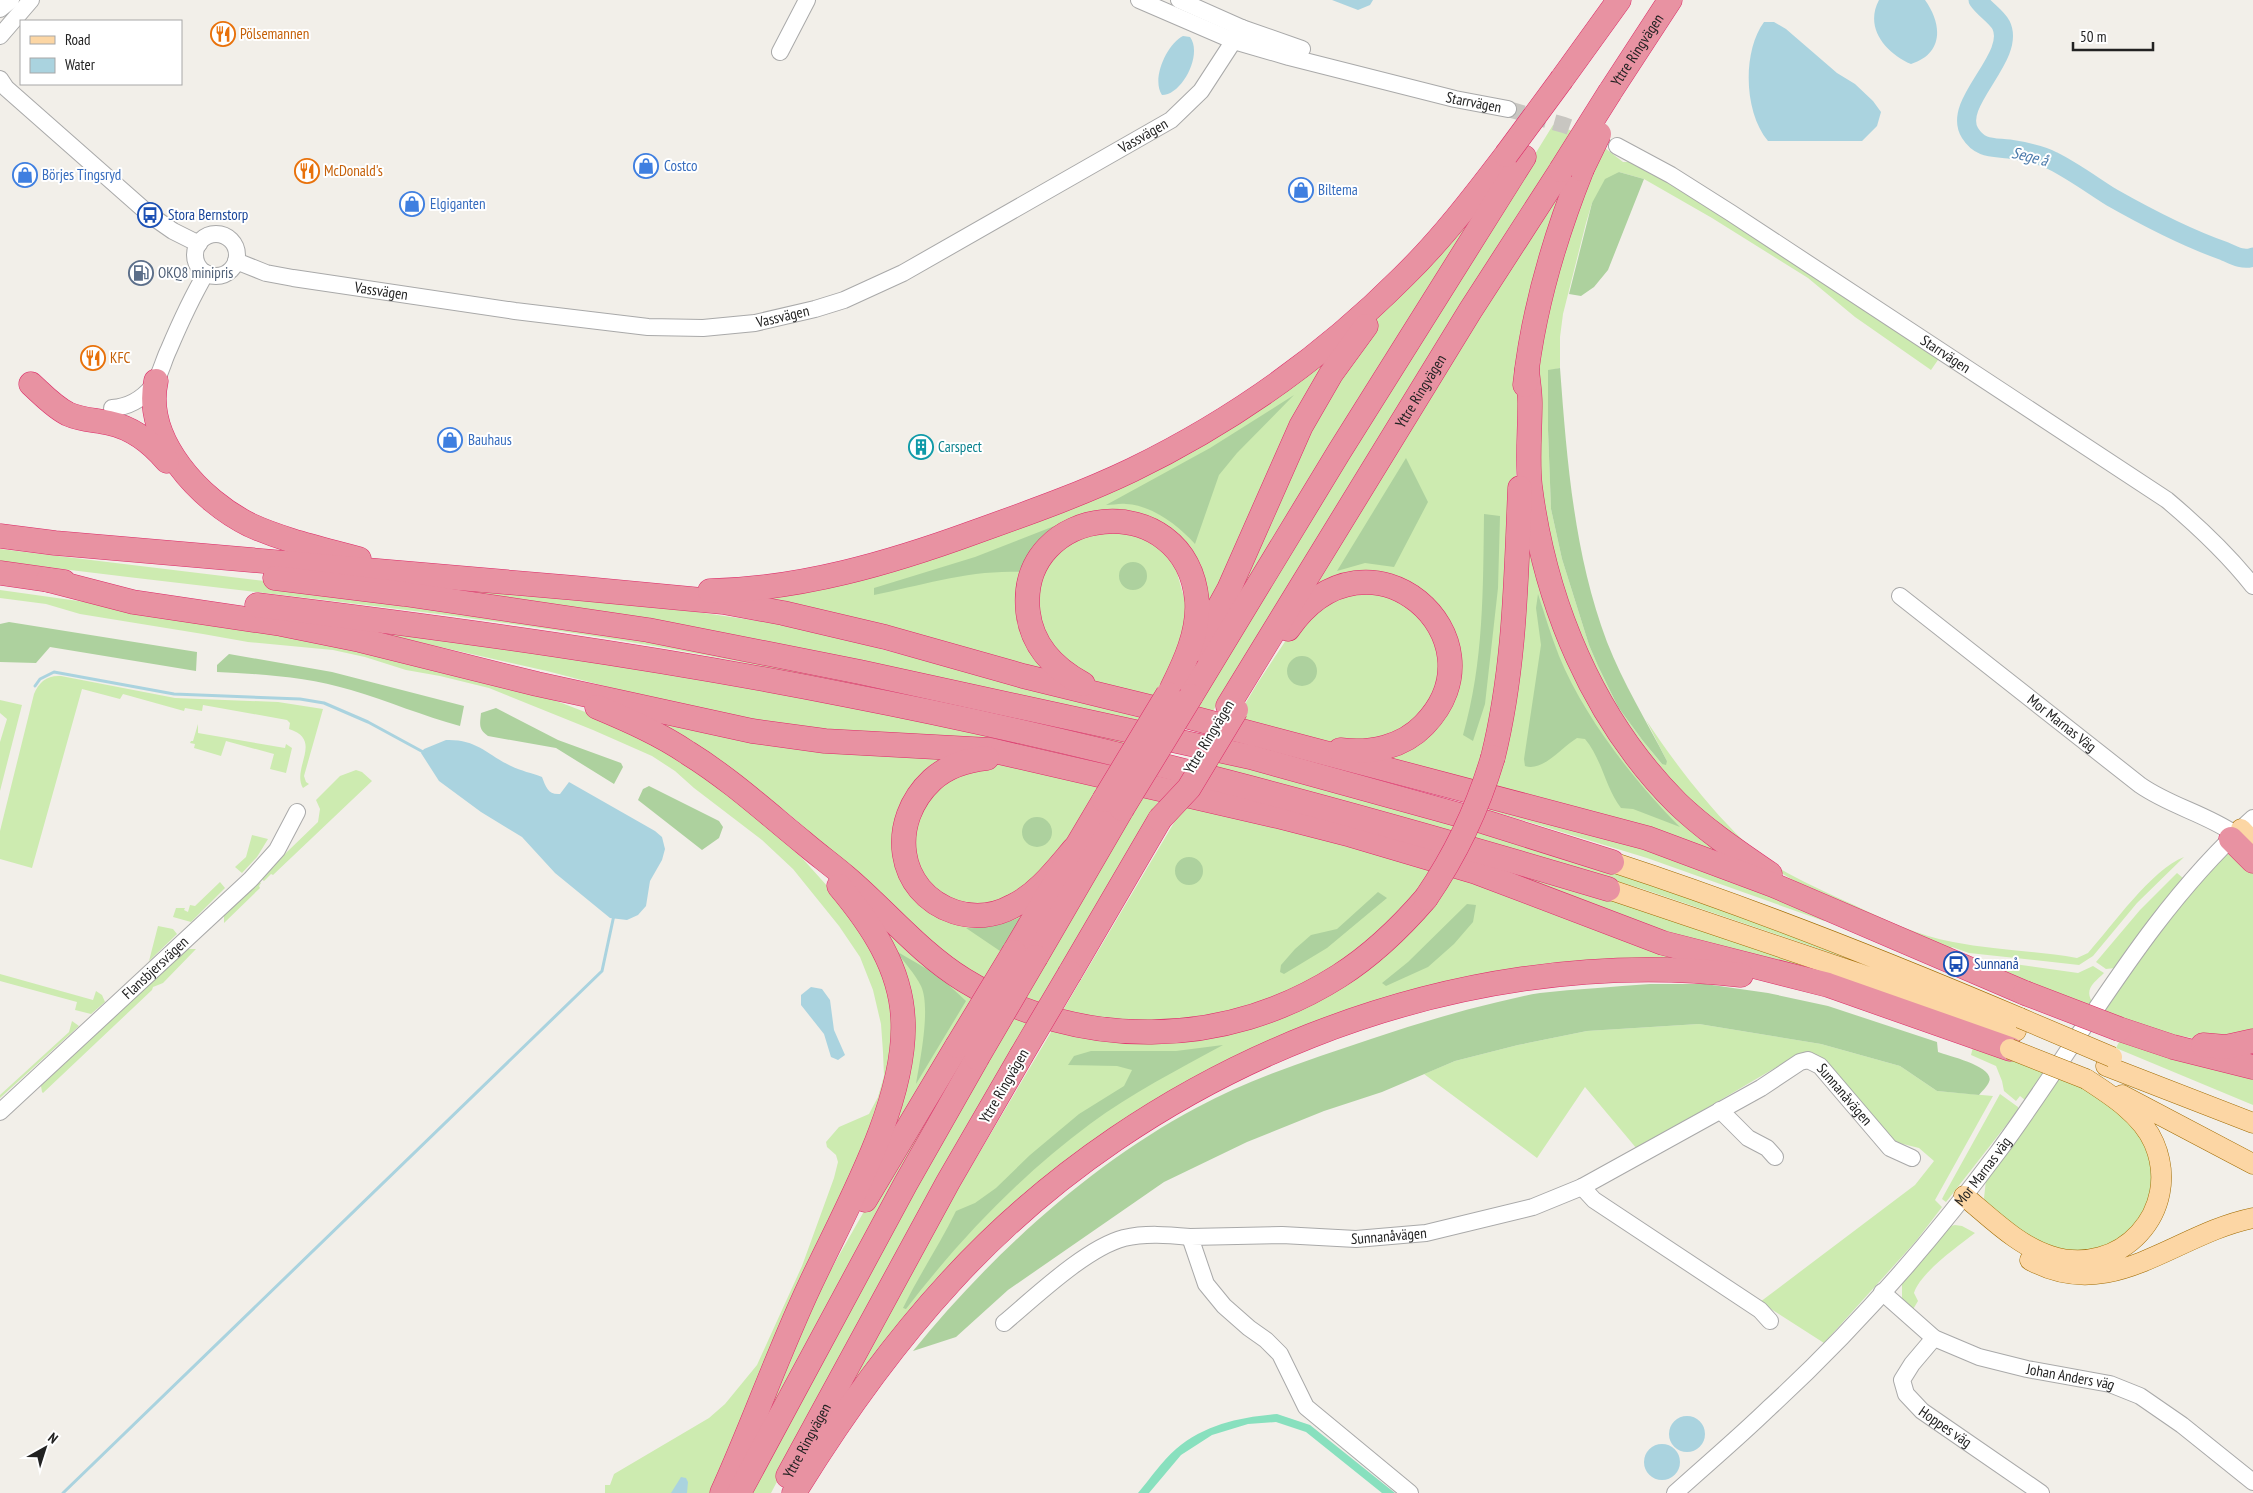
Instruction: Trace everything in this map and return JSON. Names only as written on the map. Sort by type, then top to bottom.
[{"type":"highway","points":[[799,1314],[957,1046],[1025,954],[1175,698],[1339,452],[1515,156],[1621,0]]},
{"type":"highway","points":[[537,684],[622,718],[686,751],[754,801],[846,877],[940,963],[963,979],[998,998],[1059,1022],[1147,1033],[1206,1028],[1246,1019],[1286,1005],[1334,980],[1364,958],[1408,918],[1426,898],[1459,845],[1485,783],[1502,721],[1513,639],[1527,370],[1534,324],[1572,169],[1614,94],[1648,45],[1664,10]]},
{"type":"highway","points":[[1175,698],[1230,589],[1286,458],[1331,374],[1404,277],[1469,203],[1515,156]]},
{"type":"highway","name":"Yttre Ringvägen","points":[[779,1493],[925,1224],[1021,1056],[1160,820],[1232,708],[1266,641],[1470,311],[1572,169]]},
{"type":"highway","points":[[32,384],[55,406],[68,414],[117,425],[139,435],[160,453],[189,487],[205,500],[251,525],[285,538],[429,577],[490,576],[665,590],[759,588],[849,572],[910,554],[1073,496],[1132,470],[1240,410],[1288,377],[1344,332],[1404,277]]},
{"type":"highway","points":[[1527,370],[1530,402],[1528,452],[1530,485],[1548,575],[1562,618],[1583,668],[1602,705],[1618,729],[1645,767],[1678,803],[1733,849],[1771,874],[1914,947]]},
{"type":"highway","points":[[156,381],[154,414],[168,448],[190,478],[224,510]]},
{"type":"highway","points":[[1098,522],[1131,522],[1158,534],[1176,550],[1187,566],[1197,602],[1196,622],[1175,698],[1087,686],[1066,675],[1049,660],[1031,625],[1027,601],[1032,576],[1043,555],[1064,535],[1079,527],[1098,522]]},
{"type":"highway","points":[[0,536],[55,543],[429,577],[496,580],[723,602],[782,613],[885,637],[1023,676],[1175,698],[1252,734],[1647,838],[1773,885],[2025,993],[2173,1047],[2253,1068]]},
{"type":"highway","points":[[0,546],[404,594],[595,622],[713,642],[1250,757],[1485,822],[1612,862]]},
{"type":"highway","points":[[0,573],[478,632],[626,655],[846,694],[1053,738],[1248,786],[1608,888]]},
{"type":"highway","points":[[48,580],[133,602],[281,624],[360,640],[537,684],[601,696],[711,723],[789,737],[990,750],[1059,765],[1351,835],[1510,884],[1624,929],[1663,942],[1792,975],[1859,995]]},
{"type":"highway","points":[[1232,708],[1302,610],[1316,598],[1333,588],[1354,582],[1373,582],[1393,586],[1413,597],[1440,626],[1449,662],[1447,684],[1441,702],[1431,718],[1417,732],[1388,748],[1347,751],[1252,734]]},
{"type":"highway","points":[[1059,765],[987,758],[967,761],[944,771],[932,780],[918,797],[906,822],[903,842],[906,861],[913,879],[926,897],[946,909],[964,915],[979,916],[998,913],[1014,906],[1035,891],[1113,805]]},
{"type":"highway","points":[[2242,832],[2253,861]]},
{"type":"highway","points":[[722,1493],[810,1286],[841,1224],[886,1115],[897,1078],[903,1020],[900,991],[882,946],[867,922],[803,842]]},
{"type":"highway","points":[[739,1493],[906,1183],[977,1058],[1074,849]]},
{"type":"highway","points":[[794,1493],[844,1416],[878,1370],[951,1280],[994,1238],[1062,1178],[1113,1140],[1196,1089],[1255,1059],[1301,1039],[1398,1006],[1444,994],[1543,977],[1626,971],[1678,970],[1770,978],[1859,995],[2015,1033]]},
{"type":"highway","points":[[2127,1031],[2215,1046],[2236,1046],[2253,1042]]},
{"type":"main road","points":[[1612,862],[1715,896],[1802,929],[2015,1033],[2086,1079],[2126,1108],[2139,1120],[2154,1143],[2161,1170],[2160,1196],[2148,1223],[2140,1234],[2107,1256],[2093,1259],[2066,1259],[2050,1256],[1960,1201]]},
{"type":"main road","points":[[1608,888],[1838,966],[2015,1033],[2109,1061],[2253,1114]]},
{"type":"main road","points":[[2109,1061],[2253,1123]]},
{"type":"main road","points":[[2086,1079],[2132,1100],[2253,1164]]},
{"type":"main road","points":[[1960,1201],[2004,1244],[2036,1263],[2062,1273],[2086,1276],[2117,1272],[2215,1228],[2253,1218]]},
{"type":"street","points":[[0,9],[11,0]]},
{"type":"street","points":[[0,36],[31,0]]},
{"type":"street","points":[[780,52],[808,0]]},
{"type":"street","name":"Starrvägen","points":[[1149,2],[1238,34],[1398,85],[1508,110],[1291,46],[1238,34],[1179,0]]},
{"type":"street","name":"Vassvägen","points":[[236,260],[266,273],[312,281],[515,312],[648,327],[723,327],[786,316],[844,300],[903,273],[1171,120],[1202,91],[1238,34]]},
{"type":"street","points":[[2,84],[150,215],[168,228],[199,244]]},
{"type":"street","name":"Starrvägen","points":[[1617,146],[1670,175],[1731,213],[2167,500],[2209,535],[2232,558],[2253,586]]},
{"type":"street","points":[[211,234],[225,236],[231,240],[236,248],[236,260],[231,269],[225,274],[217,276],[206,273],[198,265],[196,258],[199,244],[211,234]]},
{"type":"street","points":[[112,408],[132,404],[143,396],[156,381],[173,340],[206,273]]},
{"type":"street","name":"Mor Marnas Väg","points":[[1900,596],[2140,785],[2176,805],[2242,832]]},
{"type":"street","name":"Flansbjersvägen","points":[[0,1112],[251,879],[277,850],[297,812]]},
{"type":"street","name":"Mor Marnas väg","points":[[1675,1493],[1780,1398],[1882,1292],[1960,1201],[2027,1112],[2151,931],[2185,888],[2242,832]]},
{"type":"street","name":"Sunnanåvägen","points":[[1004,1323],[1054,1281],[1106,1245],[1123,1238],[1144,1235],[1190,1237],[1282,1235],[1356,1238],[1426,1233],[1533,1207],[1582,1187],[1761,1088],[1804,1060],[1811,1061],[1820,1066],[1890,1148],[1912,1158]]},
{"type":"street","points":[[1720,1110],[1748,1138],[1767,1148],[1775,1157]]},
{"type":"street","points":[[1582,1187],[1594,1200],[1760,1310],[1770,1321]]},
{"type":"street","points":[[1190,1237],[1206,1284],[1224,1306],[1266,1340],[1280,1354],[1306,1407],[1410,1493]]},
{"type":"street","name":"Johan Anders väg","points":[[1882,1292],[1934,1338],[1979,1356],[2027,1369],[2110,1384],[2140,1396],[2182,1425],[2253,1482]]},
{"type":"street","name":"Hoppes väg","points":[[1934,1338],[1912,1364],[1902,1380],[1906,1394],[1922,1411],[2041,1493]]},
{"type":"green space","points":[[1553,125],[1573,131],[1211,714],[1192,709]]},
{"type":"green space","points":[[1601,145],[1623,162],[1643,162],[1940,357],[1931,370],[1855,317],[1808,278],[1712,218],[1644,179],[1619,172],[1592,203],[1563,314],[1560,337],[1560,368],[1548,371],[1551,509],[1562,559],[1589,645],[1618,707],[1662,764],[1667,761],[1646,720],[1700,794],[1748,845],[1764,858],[1796,877],[1878,916],[1915,932],[1940,939],[1968,945],[2077,958],[2088,953],[2133,899],[2159,873],[2184,857],[2137,903],[2093,956],[2079,965],[1969,953],[1952,947],[1949,952],[1830,899],[1791,879],[1758,859],[1661,776],[1595,678],[1543,528],[1535,406],[1542,345],[1559,266]]},
{"type":"green space","points":[[1578,159],[1523,356],[1517,422],[1516,484],[1497,699],[1473,787],[1359,758],[1388,753],[1454,673],[1406,586],[1309,596],[1371,490]]},
{"type":"green space","points":[[1619,172],[1644,179],[1608,270],[1594,287],[1581,296],[1569,294],[1592,203],[1605,179]]},
{"type":"green space","points":[[1500,173],[1243,591],[1235,588],[1278,491],[1363,337]]},
{"type":"green space","points":[[1332,348],[1211,614],[1191,562],[1100,516],[1024,586],[1069,682],[717,596],[1040,514]]},
{"type":"green space","points":[[1560,368],[1569,472],[1579,541],[1596,609],[1613,657],[1667,761],[1666,765],[1662,764],[1618,707],[1589,645],[1562,559],[1551,509],[1548,430],[1548,370]]},
{"type":"green space","points":[[1294,395],[1237,453],[1219,475],[1195,544],[1173,524],[1146,508],[1124,504],[1106,505],[1210,448]]},
{"type":"green space","points":[[1406,458],[1428,502],[1394,567],[1365,563],[1337,571]]},
{"type":"green space","points":[[1527,502],[1586,686],[1738,859],[1493,791]]},
{"type":"green space","points":[[1484,514],[1500,516],[1498,588],[1485,704],[1473,741],[1463,735],[1470,708],[1479,653]]},
{"type":"green space","points":[[1062,523],[1043,539],[1034,550],[1023,572],[967,575],[874,595],[874,588],[975,557]]},
{"type":"green space","points":[[1128,528],[1172,555],[1190,619],[1156,699],[1100,684],[1066,668],[1035,616],[1041,574],[1066,541]]},
{"type":"green space","points":[[0,549],[456,604],[1132,736],[1125,748],[845,684],[677,650],[508,623],[0,561]]},
{"type":"green space","points":[[1133,562],[1143,566],[1147,576],[1143,586],[1133,590],[1123,586],[1119,576],[1123,566]]},
{"type":"green space","points":[[394,582],[690,611],[779,624],[847,640],[1145,719],[1140,726]]},
{"type":"green space","points":[[0,590],[164,613],[317,638],[532,692],[567,705],[598,717],[681,760],[756,817],[802,858],[847,908],[892,987],[890,1086],[718,1493],[605,1493],[605,1485],[610,1485],[614,1474],[709,1418],[725,1404],[757,1365],[802,1266],[834,1178],[838,1162],[836,1155],[827,1147],[826,1142],[839,1127],[869,1114],[878,1097],[884,1076],[881,1024],[873,990],[860,957],[839,926],[793,869],[762,840],[694,788],[675,771],[652,756],[489,688],[406,670],[365,657],[333,650],[248,642],[80,614],[46,604],[0,598]]},
{"type":"green space","points":[[1344,591],[1396,594],[1431,626],[1442,679],[1413,728],[1349,746],[1235,721],[1296,625]]},
{"type":"green space","points":[[1538,594],[1559,656],[1569,679],[1596,725],[1628,769],[1680,827],[1633,809],[1621,808],[1611,791],[1596,755],[1585,739],[1577,738],[1552,758],[1539,765],[1525,766],[1524,759],[1541,645],[1536,608]]},
{"type":"green space","points":[[9,622],[197,652],[196,671],[50,647],[36,663],[0,662],[0,624]]},
{"type":"green space","points":[[343,625],[724,678],[1115,763],[1112,769],[800,730],[662,701],[547,671]]},
{"type":"green space","points":[[229,654],[332,672],[464,706],[460,726],[365,694],[318,682],[284,677],[217,672],[217,665]]},
{"type":"green space","points":[[1302,656],[1313,660],[1317,671],[1313,682],[1302,686],[1291,682],[1287,671],[1291,660]]},
{"type":"green space","points":[[61,676],[175,698],[278,702],[323,709],[304,776],[309,784],[303,788],[300,780],[306,747],[304,740],[299,734],[289,729],[290,723],[287,720],[203,705],[202,711],[185,708],[184,711],[123,694],[120,699],[82,689],[32,868],[0,859],[0,831],[34,694],[44,680]]},
{"type":"green space","points":[[0,700],[22,705],[0,791],[0,742],[7,719],[0,713]]},
{"type":"green space","points":[[496,708],[558,740],[621,763],[623,767],[614,784],[556,748],[488,736],[481,729],[481,713]]},
{"type":"green space","points":[[665,718],[960,758],[901,814],[934,914],[1032,901],[988,981],[952,960],[796,820],[740,775],[653,723]]},
{"type":"green space","points":[[198,724],[198,733],[285,748],[286,744],[292,748],[286,773],[270,769],[274,754],[226,741],[221,756],[194,748],[195,744],[190,743],[193,741]]},
{"type":"green space","points":[[1214,756],[1459,821],[1453,833],[1207,767]]},
{"type":"green space","points":[[990,764],[1000,764],[1104,783],[1058,857],[1009,902],[953,905],[915,868],[911,828],[939,783]]},
{"type":"green space","points":[[356,770],[362,772],[372,781],[273,875],[271,874],[264,881],[260,878],[318,822],[320,809],[316,800],[340,776]]},
{"type":"green space","points":[[649,786],[719,821],[723,827],[719,838],[702,850],[638,800],[643,789]]},
{"type":"green space","points":[[1142,793],[1161,797],[1040,1003],[1022,996]]},
{"type":"green space","points":[[1490,803],[1600,829],[1826,916],[1824,921],[1647,858],[1486,809]]},
{"type":"green space","points":[[1185,804],[1435,865],[1420,887],[1390,922],[1349,957],[1299,988],[1214,1017],[1134,1022],[1062,1012]]},
{"type":"green space","points":[[1037,817],[1043,818],[1051,826],[1051,838],[1043,846],[1037,847],[1031,846],[1023,838],[1022,832],[1023,826],[1031,818]]},
{"type":"green space","points":[[1479,827],[1631,872],[1864,964],[1643,889],[1474,838]]},
{"type":"green space","points":[[252,835],[268,839],[257,857],[242,873],[235,867],[246,857]]},
{"type":"green space","points":[[2224,855],[2235,855],[2253,868],[2253,1036],[2209,1041],[2170,1034],[2100,1015],[2155,934]]},
{"type":"green space","points":[[1465,856],[1822,966],[1819,973],[1713,950]]},
{"type":"green space","points":[[1189,857],[1199,861],[1203,871],[1199,881],[1189,885],[1179,881],[1175,871],[1179,861]]},
{"type":"green space","points":[[1456,871],[1744,966],[1416,995],[1085,1152],[820,1438],[943,1214],[1054,1027],[1269,1021]]},
{"type":"green space","points":[[2177,873],[2183,878],[2115,968],[2106,969],[2096,962],[2140,910]]},
{"type":"green space","points":[[258,880],[261,883],[260,888],[224,923],[224,914]]},
{"type":"green space","points":[[220,882],[225,888],[191,922],[173,917],[176,908],[185,908],[184,910],[188,912],[190,905],[195,906]]},
{"type":"green space","points":[[1378,892],[1387,898],[1327,948],[1284,974],[1280,972],[1281,965],[1311,935],[1337,929]]},
{"type":"green space","points":[[1467,904],[1476,905],[1473,922],[1454,944],[1428,967],[1386,986],[1382,983],[1408,962]]},
{"type":"green space","points":[[861,906],[980,999],[911,1115],[883,1137],[907,1041]]},
{"type":"green space","points":[[1024,916],[1000,951],[966,928],[982,928]]},
{"type":"green space","points":[[158,926],[173,929],[177,934],[149,961]]},
{"type":"green space","points":[[187,949],[196,949],[163,983],[153,987],[42,1092],[41,1086],[48,1078]]},
{"type":"green space","points":[[896,951],[939,976],[966,1001],[916,1084],[924,1034],[924,995],[919,982]]},
{"type":"green space","points":[[1978,959],[2078,973],[2093,966],[2104,973],[2091,986],[2089,994],[2093,1003],[2088,1009],[1976,963]]},
{"type":"green space","points":[[0,974],[93,1000],[96,991],[102,995],[105,1002],[91,1014],[75,1010],[77,1002],[0,981]]},
{"type":"green space","points":[[1650,984],[1705,984],[1768,993],[1828,1006],[1937,1042],[1938,1052],[1979,1067],[1986,1072],[1989,1082],[1979,1095],[1937,1091],[1900,1066],[1821,1044],[1699,1024],[1587,1031],[1518,1045],[1455,1061],[1382,1092],[1324,1111],[1247,1142],[1164,1182],[1008,1290],[956,1337],[913,1351],[974,1281],[1079,1185],[1156,1131],[1217,1097],[1260,1078],[1304,1062],[1466,1010],[1540,993]]},
{"type":"green space","points":[[1013,1012],[1031,1019],[832,1378],[771,1493],[748,1493]]},
{"type":"green space","points":[[72,1021],[79,1026],[0,1098],[0,1095],[69,1032]]},
{"type":"green space","points":[[1699,1024],[1821,1044],[1900,1066],[1937,1091],[1993,1096],[1935,1200],[1942,1207],[1916,1241],[1824,1343],[1760,1302],[1915,1185],[1934,1161],[1919,1148],[1891,1141],[1797,1055],[1637,1149],[1585,1087],[1537,1158],[1424,1074],[1455,1061],[1518,1045],[1587,1031]]},
{"type":"green space","points":[[2121,1038],[2253,1072],[2253,1105],[2116,1048]]},
{"type":"green space","points":[[1223,1045],[1121,1102],[1064,1144],[992,1210],[947,1258],[906,1309],[903,1308],[956,1211],[975,1203],[996,1188],[1030,1155],[1079,1114],[1124,1086],[1132,1070],[1117,1066],[1068,1065],[1074,1056],[1091,1051],[1176,1051]]},
{"type":"green space","points":[[1973,1047],[2046,1070],[2025,1100],[2020,1096],[2016,1101],[2004,1091],[1996,1066],[1971,1055]]},
{"type":"green space","points":[[970,1049],[742,1464],[821,1287],[875,1192]]},
{"type":"green space","points":[[2059,1075],[2084,1085],[2139,1127],[2156,1181],[2135,1229],[2091,1254],[2044,1247],[1987,1207],[1984,1198],[1986,1180]]},
{"type":"green space","points":[[2000,1094],[2018,1107],[2018,1110],[1946,1202],[1942,1199]]},
{"type":"green space","points":[[1962,1226],[1975,1233],[1940,1260],[1924,1277],[1914,1293],[1918,1301],[1912,1311],[1902,1299],[1902,1282],[1946,1227]]},
{"type":"green space","points":[[1277,1414],[1310,1425],[1395,1493],[1382,1493],[1306,1432],[1276,1422],[1248,1424],[1212,1435],[1181,1455],[1149,1493],[1138,1493],[1176,1449],[1199,1433],[1224,1423],[1250,1417]]},
{"type":"water","points":[[1332,0],[1373,0],[1370,5],[1358,10]]},
{"type":"water","points":[[1879,0],[1925,0],[1935,19],[1937,38],[1929,53],[1922,59],[1911,64],[1893,53],[1880,38],[1874,20]]},
{"type":"water","points":[[1764,22],[1774,22],[1786,29],[1837,73],[1855,84],[1873,101],[1881,112],[1877,126],[1862,141],[1768,141],[1754,115],[1750,99],[1749,82],[1749,65],[1752,49]]},
{"type":"water","points":[[1183,36],[1190,37],[1193,44],[1192,63],[1183,81],[1177,88],[1162,95],[1158,80],[1162,63],[1171,46]]},
{"type":"water","points":[[446,740],[457,740],[474,745],[511,766],[542,777],[550,792],[560,794],[569,782],[655,831],[662,837],[665,849],[662,860],[650,881],[646,906],[638,915],[627,920],[610,918],[555,873],[522,837],[481,812],[439,781],[421,753],[424,749]]},
{"type":"water","points":[[811,987],[822,989],[830,1000],[834,1030],[845,1055],[838,1060],[831,1057],[824,1034],[801,1005],[801,995]]},
{"type":"water","points":[[1687,1416],[1700,1421],[1705,1434],[1700,1447],[1687,1452],[1674,1447],[1669,1434],[1674,1421]]},
{"type":"water","points":[[1662,1444],[1675,1449],[1680,1462],[1675,1475],[1662,1480],[1649,1475],[1644,1462],[1649,1449]]},
{"type":"water","points":[[681,1477],[686,1478],[688,1482],[687,1493],[671,1493]]},
{"type":"waterway","name":"Sege å","points":[[1978,0],[2001,25],[2003,38],[2000,51],[1969,108],[1967,121],[1970,133],[1978,142],[1982,145],[2020,151],[2048,159],[2166,227],[2238,257],[2253,257]]},
{"type":"waterway","points":[[35,686],[40,679],[54,672],[174,694],[300,699],[324,703],[368,722],[425,753]]},
{"type":"waterway","points":[[63,1493],[602,971],[614,915]]},
{"type":"tunnel","points":[[1508,109],[1592,135]]},
{"type":"place","name":"Pölsemannen","points":[[223,34]]},
{"type":"place","name":"Costco","points":[[646,166]]},
{"type":"place","name":"McDonald's","points":[[307,171]]},
{"type":"place","name":"Börjes Tingsryd","points":[[25,175]]},
{"type":"place","name":"Biltema","points":[[1301,190]]},
{"type":"place","name":"Elgiganten","points":[[412,204]]},
{"type":"place","name":"Stora Bernstorp","points":[[150,215]]},
{"type":"place","name":"OKQ8 minipris","points":[[141,273]]},
{"type":"place","name":"KFC","points":[[93,358]]},
{"type":"place","name":"Bauhaus","points":[[450,440]]},
{"type":"place","name":"Carspect","points":[[921,447]]},
{"type":"place","name":"Sunnanå","points":[[1956,964]]}]
